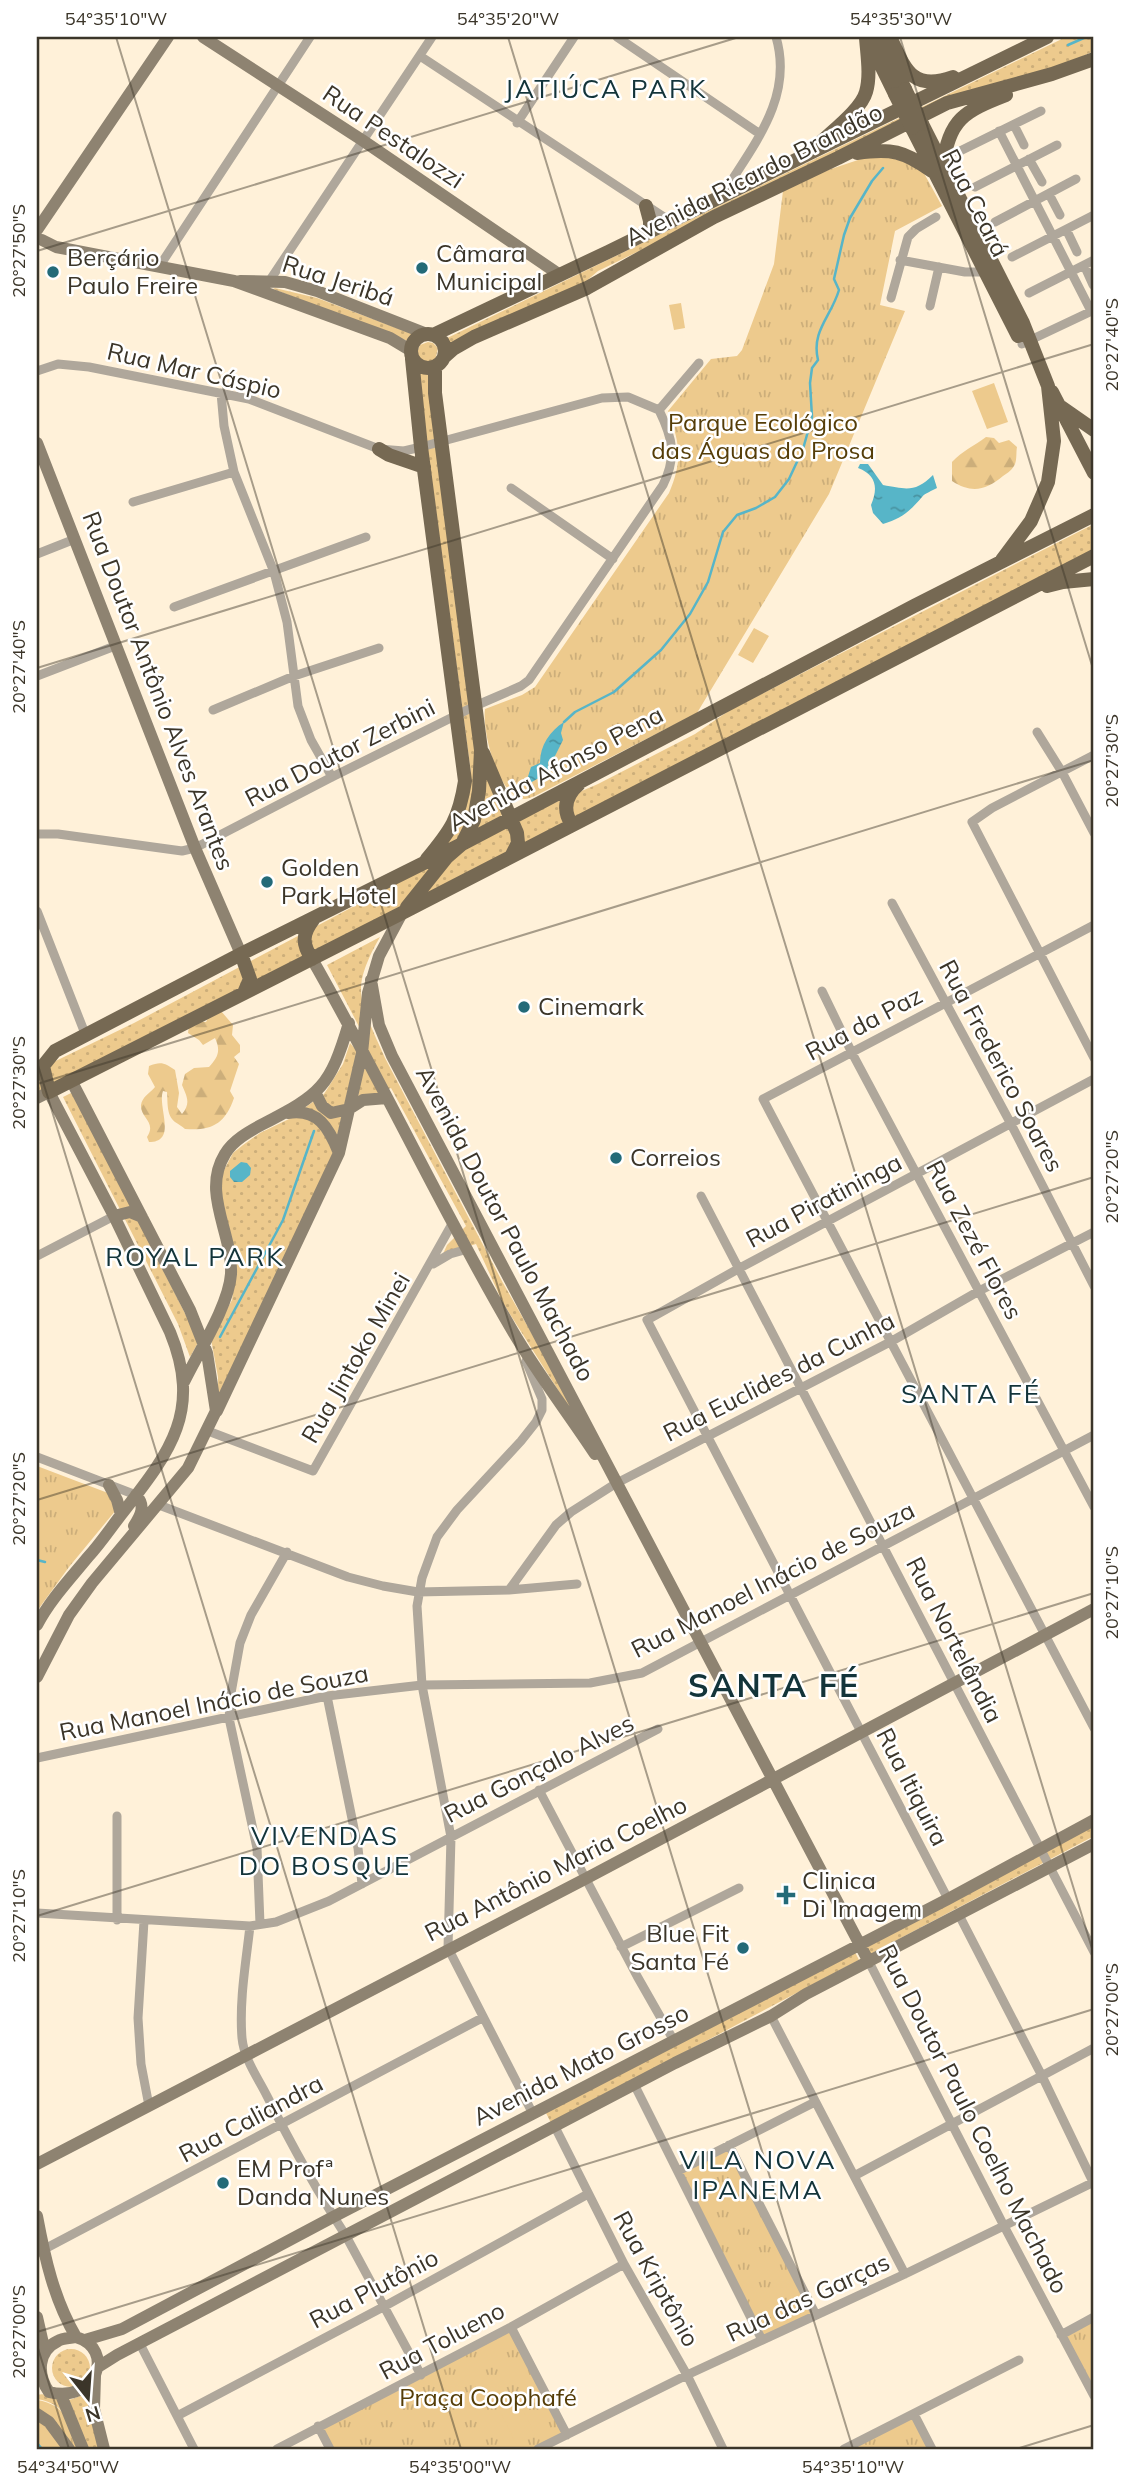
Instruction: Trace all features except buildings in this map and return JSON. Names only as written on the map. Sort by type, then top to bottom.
[{"type":"main road","points":[[38,241],[168,37]]},
{"type":"main road","name":"Rua Pestalozzi","points":[[203,37],[362,140],[560,275]]},
{"type":"main road","points":[[807,155],[858,107],[866,94],[866,37]]},
{"type":"main road","name":"Rua Ceará","points":[[866,37],[900,92]]},
{"type":"main road","name":"Rua Ceará","points":[[878,37],[900,92],[1094,473]]},
{"type":"main road","points":[[890,37],[903,65],[921,82],[946,80],[1003,59]]},
{"type":"main road","name":"Avenida Ricardo Brandão","points":[[430,334],[560,275],[1047,37]]},
{"type":"main road","name":"Avenida Ricardo Brandão","points":[[440,362],[453,349],[484,332],[605,278],[714,217],[947,103],[1052,74],[1094,59]]},
{"type":"main road","points":[[838,158],[880,149],[896,151],[939,169],[953,128],[971,109],[1052,74]]},
{"type":"main road","name":"Rua Ceará","points":[[939,169],[984,272],[1026,342]]},
{"type":"main road","points":[[646,206],[650,231]]},
{"type":"main road","name":"Rua Jeribá","points":[[38,241],[56,247],[234,281],[317,291],[430,334]]},
{"type":"main road","points":[[560,275],[580,279],[605,278]]},
{"type":"main road","name":"Rua Jeribá","points":[[266,286],[390,338],[411,354]]},
{"type":"main road","points":[[37,1677],[69,1615],[124,1542],[159,1505],[188,1468],[208,1431],[339,1153],[362,1053],[371,980],[388,936],[447,857],[462,844],[474,820],[481,750],[435,393],[443,343],[430,334],[420,335],[411,345],[411,354],[465,781],[461,809],[452,826],[424,863]]},
{"type":"main road","points":[[411,354],[422,368],[440,362]]},
{"type":"main road","points":[[996,566],[1031,521],[1048,482],[1054,441],[1048,386]]},
{"type":"main road","points":[[1060,406],[1094,430]]},
{"type":"main road","name":"Rua Doutor Antônio Alves Arantes","points":[[37,443],[195,848],[241,954]]},
{"type":"main road","points":[[379,449],[424,467]]},
{"type":"main road","name":"Avenida Afonso Pena","points":[[37,1060],[462,844],[591,774],[1094,515]]},
{"type":"main road","points":[[43,1095],[402,914],[1094,556]]},
{"type":"main road","points":[[1018,595],[1063,582],[1094,579]]},
{"type":"main road","points":[[481,750],[518,838],[512,855]]},
{"type":"main road","points":[[572,825],[566,816],[566,800],[573,789],[591,774]]},
{"type":"main road","points":[[495,779],[510,798],[540,801]]},
{"type":"main road","points":[[184,1382],[226,1298],[231,1274],[218,1209],[216,1174],[225,1154],[233,1144],[252,1130],[316,1094],[330,1076],[349,1023],[303,940],[305,929],[313,919]]},
{"type":"main road","points":[[241,954],[250,979],[244,993]]},
{"type":"main road","name":"Avenida Doutor Paulo Machado","points":[[371,980],[379,1025],[392,1056],[618,1485]]},
{"type":"main road","name":"Avenida Doutor Paulo Machado","points":[[349,1023],[362,1053],[452,1224],[514,1334],[618,1485]]},
{"type":"main road","points":[[37,1625],[54,1597],[91,1555],[164,1458],[172,1443],[182,1404],[184,1382],[173,1339],[114,1216],[43,1095],[43,1066],[55,1051]]},
{"type":"main road","points":[[71,1080],[204,1341],[216,1411]]},
{"type":"main road","points":[[316,1094],[325,1110],[337,1113],[363,1100],[387,1097]]},
{"type":"main road","points":[[394,1112],[418,1106]]},
{"type":"main road","points":[[284,1113],[310,1112],[317,1117],[331,1132],[339,1153]]},
{"type":"main road","points":[[114,1216],[130,1212],[142,1217]]},
{"type":"main road","points":[[492,1294],[502,1296],[514,1288]]},
{"type":"main road","points":[[109,1485],[121,1514]]},
{"type":"main road","name":"Rua Doutor Paulo Coelho Machado","points":[[618,1485],[869,1962]]},
{"type":"main road","points":[[124,1542],[142,1509],[136,1495]]},
{"type":"main road","points":[[91,1555],[89,1573],[92,1583]]},
{"type":"main road","name":"Rua Antônio Maria Coelho","points":[[37,2164],[587,1878],[1094,1609]]},
{"type":"main road","name":"Avenida Mato Grosso","points":[[80,2339],[122,2329],[948,1899],[1094,1820]]},
{"type":"main road","name":"Avenida Mato Grosso","points":[[97,2372],[140,2344],[1094,1844]]},
{"type":"main road","points":[[674,2041],[678,2054],[675,2063]]},
{"type":"main road","points":[[555,2127],[550,2112],[558,2100]]},
{"type":"main road","points":[[37,2216],[40,2252],[64,2316],[94,2353],[97,2372],[94,2409],[104,2449]]},
{"type":"main road","points":[[37,2317],[45,2352]]},
{"type":"main road","points":[[80,2339],[58,2340],[45,2352],[38,2367],[49,2394],[83,2449]]},
{"type":"main road","points":[[49,2394],[75,2393],[87,2387],[97,2372]]},
{"type":"main road","points":[[37,2414],[49,2422],[69,2449]]},
{"type":"street","points":[[159,267],[310,37]]},
{"type":"street","points":[[266,286],[432,37]]},
{"type":"street","points":[[517,123],[574,37]]},
{"type":"street","points":[[617,37],[760,134]]},
{"type":"street","points":[[714,217],[721,197],[771,115],[781,82],[782,65],[776,37]]},
{"type":"street","points":[[420,56],[517,123],[670,221]]},
{"type":"street","points":[[958,152],[1041,111]]},
{"type":"street","points":[[1014,125],[1024,145]]},
{"type":"street","points":[[999,131],[1070,271],[1093,310],[1026,342]]},
{"type":"street","points":[[975,187],[1057,145]]},
{"type":"street","points":[[1029,159],[1042,182]]},
{"type":"street","points":[[995,222],[1076,179]]},
{"type":"street","points":[[1049,194],[1060,215]]},
{"type":"street","points":[[1012,257],[1094,215]]},
{"type":"street","points":[[891,299],[908,237],[936,217]]},
{"type":"street","points":[[1066,231],[1077,252]]},
{"type":"street","points":[[901,260],[984,272]]},
{"type":"street","points":[[1029,293],[1094,260]]},
{"type":"street","points":[[1084,265],[1093,285]]},
{"type":"street","points":[[930,306],[939,267]]},
{"type":"street","points":[[659,410],[699,363]]},
{"type":"street","name":"Rua Mar Cáspio","points":[[37,371],[58,365],[89,366],[221,393],[273,407],[379,449],[404,451],[615,396],[628,397],[659,410]]},
{"type":"street","points":[[221,393],[224,426],[234,472],[274,572],[286,622],[298,706],[303,722],[332,777]]},
{"type":"street","name":"Rua Doutor Zerbini","points":[[37,834],[58,834],[182,850],[195,848],[332,777],[521,686],[529,680],[663,485],[673,455],[668,428],[659,410]]},
{"type":"street","points":[[133,502],[234,472]]},
{"type":"street","points":[[511,488],[613,559]]},
{"type":"street","points":[[174,607],[366,537]]},
{"type":"street","points":[[37,554],[75,539]]},
{"type":"street","points":[[37,676],[115,646]]},
{"type":"street","points":[[213,710],[294,676],[379,648]]},
{"type":"street","points":[[1037,732],[1062,772],[1094,833]]},
{"type":"street","points":[[1094,755],[972,820],[1094,1058]]},
{"type":"street","name":"Rua Frederico Soares","points":[[892,903],[1011,1124],[1094,1286]]},
{"type":"street","points":[[37,911],[86,1036]]},
{"type":"street","name":"Rua da Paz","points":[[829,1222],[763,1099],[1094,925]]},
{"type":"street","name":"Rua Zezé Flores","points":[[822,991],[852,1053],[1094,1507]]},
{"type":"street","name":"Rua Piratininga","points":[[647,1320],[1094,1079]]},
{"type":"street","name":"Rua Nortelândia","points":[[701,1196],[1094,1952]]},
{"type":"street","points":[[37,1256],[114,1216]]},
{"type":"street","points":[[829,1222],[1094,1728]]},
{"type":"street","name":"Rua Jintoko Minei","points":[[208,1431],[313,1471],[452,1224]]},
{"type":"street","name":"Rua Euclides da Cunha","points":[[509,1590],[556,1525],[571,1512],[707,1436],[892,1341],[979,1291],[1094,1231]]},
{"type":"street","name":"Rua Jintoko Minei","points":[[431,1265],[450,1254],[468,1250]]},
{"type":"street","name":"Rua Itiquira","points":[[647,1320],[948,1899]]},
{"type":"street","points":[[514,1334],[542,1399],[542,1410],[521,1441],[447,1521],[437,1537],[418,1592],[418,1629],[422,1685],[451,1836],[449,1948],[482,2018],[533,2114]]},
{"type":"street","name":"Rua Manoel Inácio de Souza","points":[[37,1758],[327,1696],[422,1685],[590,1684],[642,1673],[1094,1435]]},
{"type":"street","points":[[37,1457],[136,1495]]},
{"type":"street","points":[[159,1505],[348,1577],[418,1592],[509,1590],[577,1584]]},
{"type":"street","points":[[260,1924],[257,1847],[229,1718],[240,1643],[251,1615],[286,1552]]},
{"type":"street","points":[[327,1696],[358,1848],[362,1884]]},
{"type":"street","name":"Rua Gonçalo Alves","points":[[37,1913],[117,1920],[250,1926],[276,1922],[329,1901],[658,1729]]},
{"type":"street","points":[[539,1790],[621,1947],[674,2041]]},
{"type":"street","points":[[117,1816],[117,1920]]},
{"type":"street","points":[[621,1947],[739,1888]]},
{"type":"street","points":[[959,1915],[1094,2182]]},
{"type":"street","points":[[144,1921],[138,2018],[141,2064],[149,2105]]},
{"type":"street","points":[[250,1926],[242,2004],[242,2039],[246,2055],[421,2375]]},
{"type":"street","name":"Rua Doutor Paulo Coelho Machado","points":[[869,1962],[1094,2396]]},
{"type":"street","points":[[771,2015],[905,2274]]},
{"type":"street","name":"Rua Caliandra","points":[[40,2252],[482,2018]]},
{"type":"street","points":[[854,2176],[1094,2048]]},
{"type":"street","points":[[635,2085],[762,2340]]},
{"type":"street","points":[[678,2171],[815,2102]]},
{"type":"street","name":"Rua Kriptônio","points":[[555,2127],[624,2264],[687,2375],[723,2449]]},
{"type":"street","points":[[729,2145],[816,2315]]},
{"type":"street","name":"Rua das Garças","points":[[538,2449],[687,2375],[905,2274],[1094,2182]]},
{"type":"street","name":"Rua Plutônio","points":[[177,2416],[588,2194]]},
{"type":"street","name":"Rua Tolueno","points":[[277,2449],[421,2375],[624,2264]]},
{"type":"street","points":[[1061,2335],[1094,2317]]},
{"type":"street","points":[[511,2327],[567,2435]]},
{"type":"street","points":[[140,2344],[194,2449]]},
{"type":"street","points":[[844,2449],[1019,2360]]},
{"type":"street","points":[[914,2414],[932,2449]]},
{"type":"street","points":[[318,2426],[330,2449]]},
{"type":"green space","points":[[1066,37],[1094,37],[1094,51],[1061,66],[964,93],[598,271],[584,283],[446,349],[441,341]]},
{"type":"green space","name":"Parque Ecológico das Águas do Prosa","points":[[876,154],[920,166],[942,206],[895,231],[880,305],[905,311],[829,494],[697,713],[535,796],[524,799],[514,795],[506,787],[493,761],[486,732],[485,709],[535,687],[669,493],[676,471],[678,452],[668,411],[711,359],[737,356],[742,350],[774,264],[783,191],[816,174]]},
{"type":"green space","points":[[273,289],[317,298],[418,336],[411,342],[405,340]]},
{"type":"green space","points":[[681,303],[685,328],[674,330],[669,305]]},
{"type":"green space","points":[[428,342],[438,348],[435,361],[471,708],[506,813],[433,854],[467,802],[471,773],[417,372],[418,350],[420,345]]},
{"type":"green space","points":[[994,383],[1008,422],[987,429],[972,391]]},
{"type":"green space","points":[[986,437],[994,438],[999,443],[1009,440],[1017,447],[1013,468],[991,485],[979,489],[966,488],[952,481],[952,462]]},
{"type":"green space","points":[[1094,524],[1094,551],[37,1098],[37,1070],[134,1023],[528,814],[598,784],[695,734],[730,710]]},
{"type":"green space","points":[[754,628],[769,636],[753,663],[738,655]]},
{"type":"green space","points":[[380,937],[370,955],[361,982],[363,1005],[374,1034],[503,1283],[615,1480],[503,1303],[476,1244],[443,1254],[447,1245],[466,1226],[391,1088],[377,1094],[358,1096],[367,1042],[327,965]]},
{"type":"green space","points":[[221,1011],[233,1025],[232,1035],[240,1045],[240,1052],[234,1057],[239,1064],[230,1091],[234,1098],[226,1115],[209,1127],[185,1129],[170,1116],[167,1092],[163,1091],[165,1130],[158,1140],[149,1142],[147,1137],[150,1128],[141,1105],[155,1087],[148,1074],[149,1066],[163,1064],[175,1070],[179,1093],[177,1107],[182,1114],[187,1103],[182,1085],[185,1074],[194,1068],[209,1067],[218,1050],[215,1038],[203,1045],[188,1033],[189,1026],[196,1021],[206,1022],[209,1016]]},
{"type":"green space","points":[[350,1043],[357,1051],[332,1158],[218,1396],[218,1377],[211,1339],[232,1300],[236,1270],[222,1208],[222,1174],[233,1153],[243,1145],[289,1119],[324,1094],[343,1064]]},
{"type":"green space","points":[[73,1092],[199,1341],[190,1357],[178,1324],[63,1097]]},
{"type":"green space","points":[[37,1466],[108,1493],[116,1510],[37,1611]]},
{"type":"green space","points":[[1094,1825],[1094,1836],[861,1959],[856,1949]]},
{"type":"green space","points":[[854,1950],[859,1960],[551,2123],[545,2111]]},
{"type":"green space","points":[[729,2145],[816,2315],[762,2340],[678,2171]]},
{"type":"green space","points":[[1094,2317],[1094,2396],[1061,2335]]},
{"type":"green space","name":"Praça Coophafé","points":[[511,2327],[567,2435],[538,2449],[330,2449],[318,2426]]},
{"type":"green space","points":[[71,2349],[85,2354],[90,2368],[85,2382],[71,2387],[57,2382],[52,2368],[57,2354]]},
{"type":"green space","points":[[88,2392],[100,2449],[78,2449],[66,2416],[55,2405],[37,2399],[37,2395],[43,2394],[67,2400]]},
{"type":"green space","points":[[37,2400],[47,2402],[61,2411],[69,2423],[78,2449],[38,2449]]},
{"type":"green space","points":[[518,2400],[535,2435],[516,2444],[499,2409]]},
{"type":"green space","points":[[914,2414],[932,2449],[844,2449]]},
{"type":"water","points":[[860,464],[868,464],[883,485],[915,487],[933,475],[937,488],[923,496],[905,514],[883,524],[873,513],[871,505],[875,493],[874,483],[869,474],[858,468]]},
{"type":"water","points":[[564,722],[561,733],[563,740],[554,758],[548,762],[549,772],[525,786],[531,767],[540,763],[547,739]]},
{"type":"water","points":[[241,1162],[247,1163],[251,1168],[250,1175],[242,1182],[234,1182],[230,1171]]},
{"type":"waterway","points":[[1068,45],[1086,37]]},
{"type":"waterway","points":[[564,722],[575,712],[614,692],[661,650],[690,614],[708,582],[723,532],[737,515],[775,497],[789,479],[803,449],[812,417],[812,368],[818,360],[819,332],[839,290],[834,279],[844,235],[850,218],[883,168]]},
{"type":"waterway","points":[[220,1337],[283,1220],[314,1131]]},
{"type":"waterway","points":[[37,1560],[45,1562]]},
{"type":"waterway","points":[[37,2443],[42,2449]]},
{"type":"place","name":"Câmara Municipal","points":[[422,268]]},
{"type":"place","name":"Berçário Paulo Freire","points":[[53,272]]},
{"type":"place","name":"Golden Park Hotel","points":[[267,882]]},
{"type":"place","name":"Cinemark","points":[[524,1007]]},
{"type":"place","name":"Correios","points":[[616,1158]]},
{"type":"place","name":"Clinica Di Imagem","points":[[786,1895]]},
{"type":"place","name":"Blue Fit Santa Fé","points":[[743,1948]]},
{"type":"place","name":"EM Profª Danda Nunes","points":[[223,2183]]},
{"type":"district","name":"JATIÚCA PARK","points":[[606,89]]},
{"type":"district","name":"ROYAL PARK","points":[[195,1257]]},
{"type":"district","name":"SANTA FÉ","points":[[971,1394]]},
{"type":"district","name":"SANTA FÉ","points":[[774,1686]]},
{"type":"district","name":"VIVENDAS DO BOSQUE","points":[[325,1851]]},
{"type":"district","name":"VILA NOVA IPANEMA","points":[[758,2175]]}]
